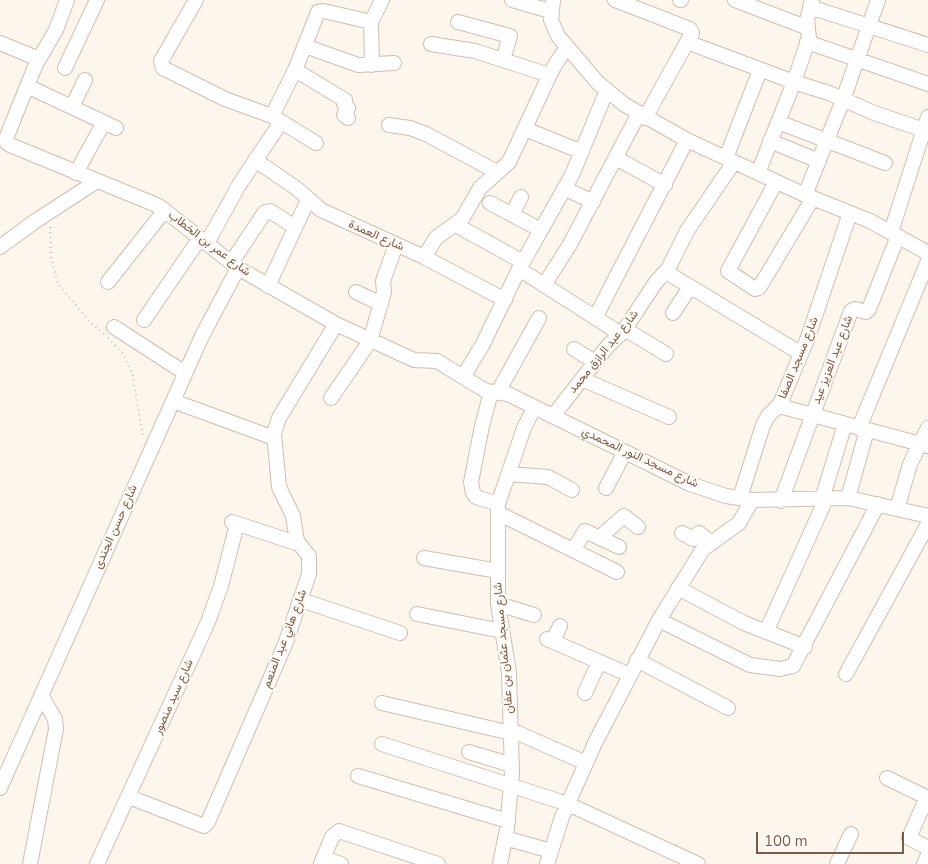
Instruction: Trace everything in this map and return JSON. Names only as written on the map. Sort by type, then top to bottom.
[{"type":"street","points":[[67,0],[56,30],[39,59],[27,86],[110,125],[76,173]]},
{"type":"street","points":[[65,68],[97,0]]},
{"type":"street","points":[[196,0],[161,61],[164,69],[225,100],[276,119],[316,143]]},
{"type":"street","points":[[372,65],[372,22],[382,0]]},
{"type":"street","points":[[512,0],[552,6],[552,27],[566,48],[606,90],[642,116],[687,140],[776,182],[894,234],[928,253]]},
{"type":"street","points":[[615,0],[760,70],[829,93],[874,113],[926,123],[894,234]]},
{"type":"street","points":[[735,0],[808,28]]},
{"type":"street","points":[[776,182],[728,271],[753,288],[759,288],[809,197],[819,161],[844,100],[878,0]]},
{"type":"street","points":[[758,173],[794,82],[807,42],[808,28],[806,20],[811,4],[869,27],[928,45]]},
{"type":"street","points":[[144,320],[203,241],[255,160],[276,119],[316,14],[331,6],[372,22]]},
{"type":"street","points":[[458,22],[510,36],[504,60]]},
{"type":"street","points":[[544,285],[569,246],[616,158],[688,36]]},
{"type":"street","points":[[807,42],[928,84]]},
{"type":"street","points":[[0,43],[39,59]]},
{"type":"street","points":[[431,44],[464,48],[549,75]]},
{"type":"street","points":[[305,46],[348,63],[372,65],[394,63]]},
{"type":"street","points":[[424,257],[436,238],[456,225],[480,188],[498,172],[514,153],[549,75],[566,48]]},
{"type":"street","points":[[295,70],[345,100],[344,104],[348,108],[344,115],[348,118]]},
{"type":"street","name":"شارع عبد الرازق محمد","points":[[553,416],[595,362],[623,332],[658,279],[666,272],[687,231],[731,160],[760,70]]},
{"type":"street","points":[[72,107],[85,80]]},
{"type":"street","name":"شارع عمر بن الخطاب","points":[[27,86],[7,136],[7,144],[165,210],[234,266],[336,324],[370,341]]},
{"type":"street","points":[[463,377],[582,152],[606,90]]},
{"type":"street","points":[[778,122],[885,163]]},
{"type":"street","points":[[389,125],[410,128],[426,134],[498,172]]},
{"type":"street","points":[[525,129],[582,152]]},
{"type":"street","points":[[595,318],[666,185],[687,140]]},
{"type":"street","points":[[770,142],[819,161]]},
{"type":"street","points":[[616,158],[666,185]]},
{"type":"street","name":"شارع العمدة","points":[[255,160],[296,188],[308,200],[328,214],[424,257],[505,300]]},
{"type":"street","points":[[0,247],[97,182]]},
{"type":"street","points":[[564,188],[593,202]]},
{"type":"street","points":[[512,215],[521,197]]},
{"type":"street","points":[[268,286],[308,200]]},
{"type":"street","points":[[490,203],[541,230]]},
{"type":"street","points":[[108,282],[165,210]]},
{"type":"street","name":"شارع حسن الجندى","points":[[0,788],[234,266],[265,212],[270,212],[295,227]]},
{"type":"street","name":"شارع مسجد الصفا","points":[[710,542],[738,523],[746,499],[765,420],[779,406],[800,353],[808,340],[850,213]]},
{"type":"street","points":[[456,225],[521,266],[544,285],[595,318],[666,354]]},
{"type":"street","name":"شارع عبد العزيز عيد","points":[[780,501],[851,311],[866,312],[870,309],[894,234]]},
{"type":"street","points":[[332,398],[370,341],[381,304],[383,281],[396,245]]},
{"type":"street","points":[[766,632],[928,261]]},
{"type":"street","points":[[666,272],[800,353]]},
{"type":"street","points":[[673,313],[690,287]]},
{"type":"street","points":[[356,292],[381,304]]},
{"type":"street","points":[[539,318],[495,392],[482,426],[471,482],[473,493],[476,497],[617,572]]},
{"type":"street","name":"شارع هاني عبد المنعم","points":[[129,796],[200,825],[207,825],[286,642],[310,569],[309,556],[299,544],[293,516],[279,487],[274,438],[279,418],[336,324]]},
{"type":"street","points":[[114,327],[186,373]]},
{"type":"street","name":"شارع مسجد النور المحمدي","points":[[370,341],[414,360],[437,361],[463,377],[495,392],[508,394],[690,484],[746,499],[780,501],[848,498],[928,516]]},
{"type":"street","points":[[574,349],[595,362]]},
{"type":"street","points":[[582,379],[669,417]]},
{"type":"street","points":[[173,401],[274,438]]},
{"type":"street","points":[[779,406],[924,445]]},
{"type":"street","name":"شارع مسجد عثمان بن عفان","points":[[500,864],[508,821],[512,765],[509,674],[498,604],[498,509],[524,428],[534,408]]},
{"type":"street","points":[[848,498],[857,427]]},
{"type":"street","points":[[897,509],[924,445],[928,428]]},
{"type":"street","points":[[606,488],[625,452]]},
{"type":"street","points":[[508,474],[548,477],[572,490]]},
{"type":"street","points":[[659,620],[750,665],[787,669],[798,661],[878,504]]},
{"type":"street","points":[[600,538],[624,516],[638,527]]},
{"type":"street","name":"شارع سيد منصور","points":[[97,864],[213,610],[235,523],[299,544]]},
{"type":"street","points":[[846,674],[928,524]]},
{"type":"street","points":[[573,550],[586,531],[619,547]]},
{"type":"street","points":[[505,838],[549,857],[568,804],[586,763],[637,660],[678,588],[710,542],[700,533],[693,539],[682,533]]},
{"type":"street","points":[[424,558],[498,571]]},
{"type":"street","points":[[678,588],[744,623],[805,647]]},
{"type":"street","points":[[301,600],[400,633]]},
{"type":"street","points":[[498,604],[534,615]]},
{"type":"street","points":[[417,614],[502,631]]},
{"type":"street","points":[[560,626],[550,640],[630,675]]},
{"type":"street","points":[[637,660],[728,708]]},
{"type":"street","points":[[586,693],[599,662]]},
{"type":"street","points":[[30,864],[56,729],[55,719],[41,694]]},
{"type":"street","points":[[382,703],[511,732],[586,763]]},
{"type":"street","points":[[382,744],[512,784],[568,804],[698,864]]},
{"type":"street","points":[[469,752],[512,765]]},
{"type":"street","points":[[358,776],[508,821]]},
{"type":"street","points":[[887,778],[927,797],[909,838],[928,848]]},
{"type":"street","points":[[341,864],[322,861],[334,834],[343,832],[438,864]]},
{"type":"street","points":[[837,864],[851,834]]},
{"type":"street","points":[[924,864],[928,855]]},
{"type":"path","points":[[50,212],[51,258],[58,284],[90,322],[115,344],[128,363],[134,381],[144,443]]}]
